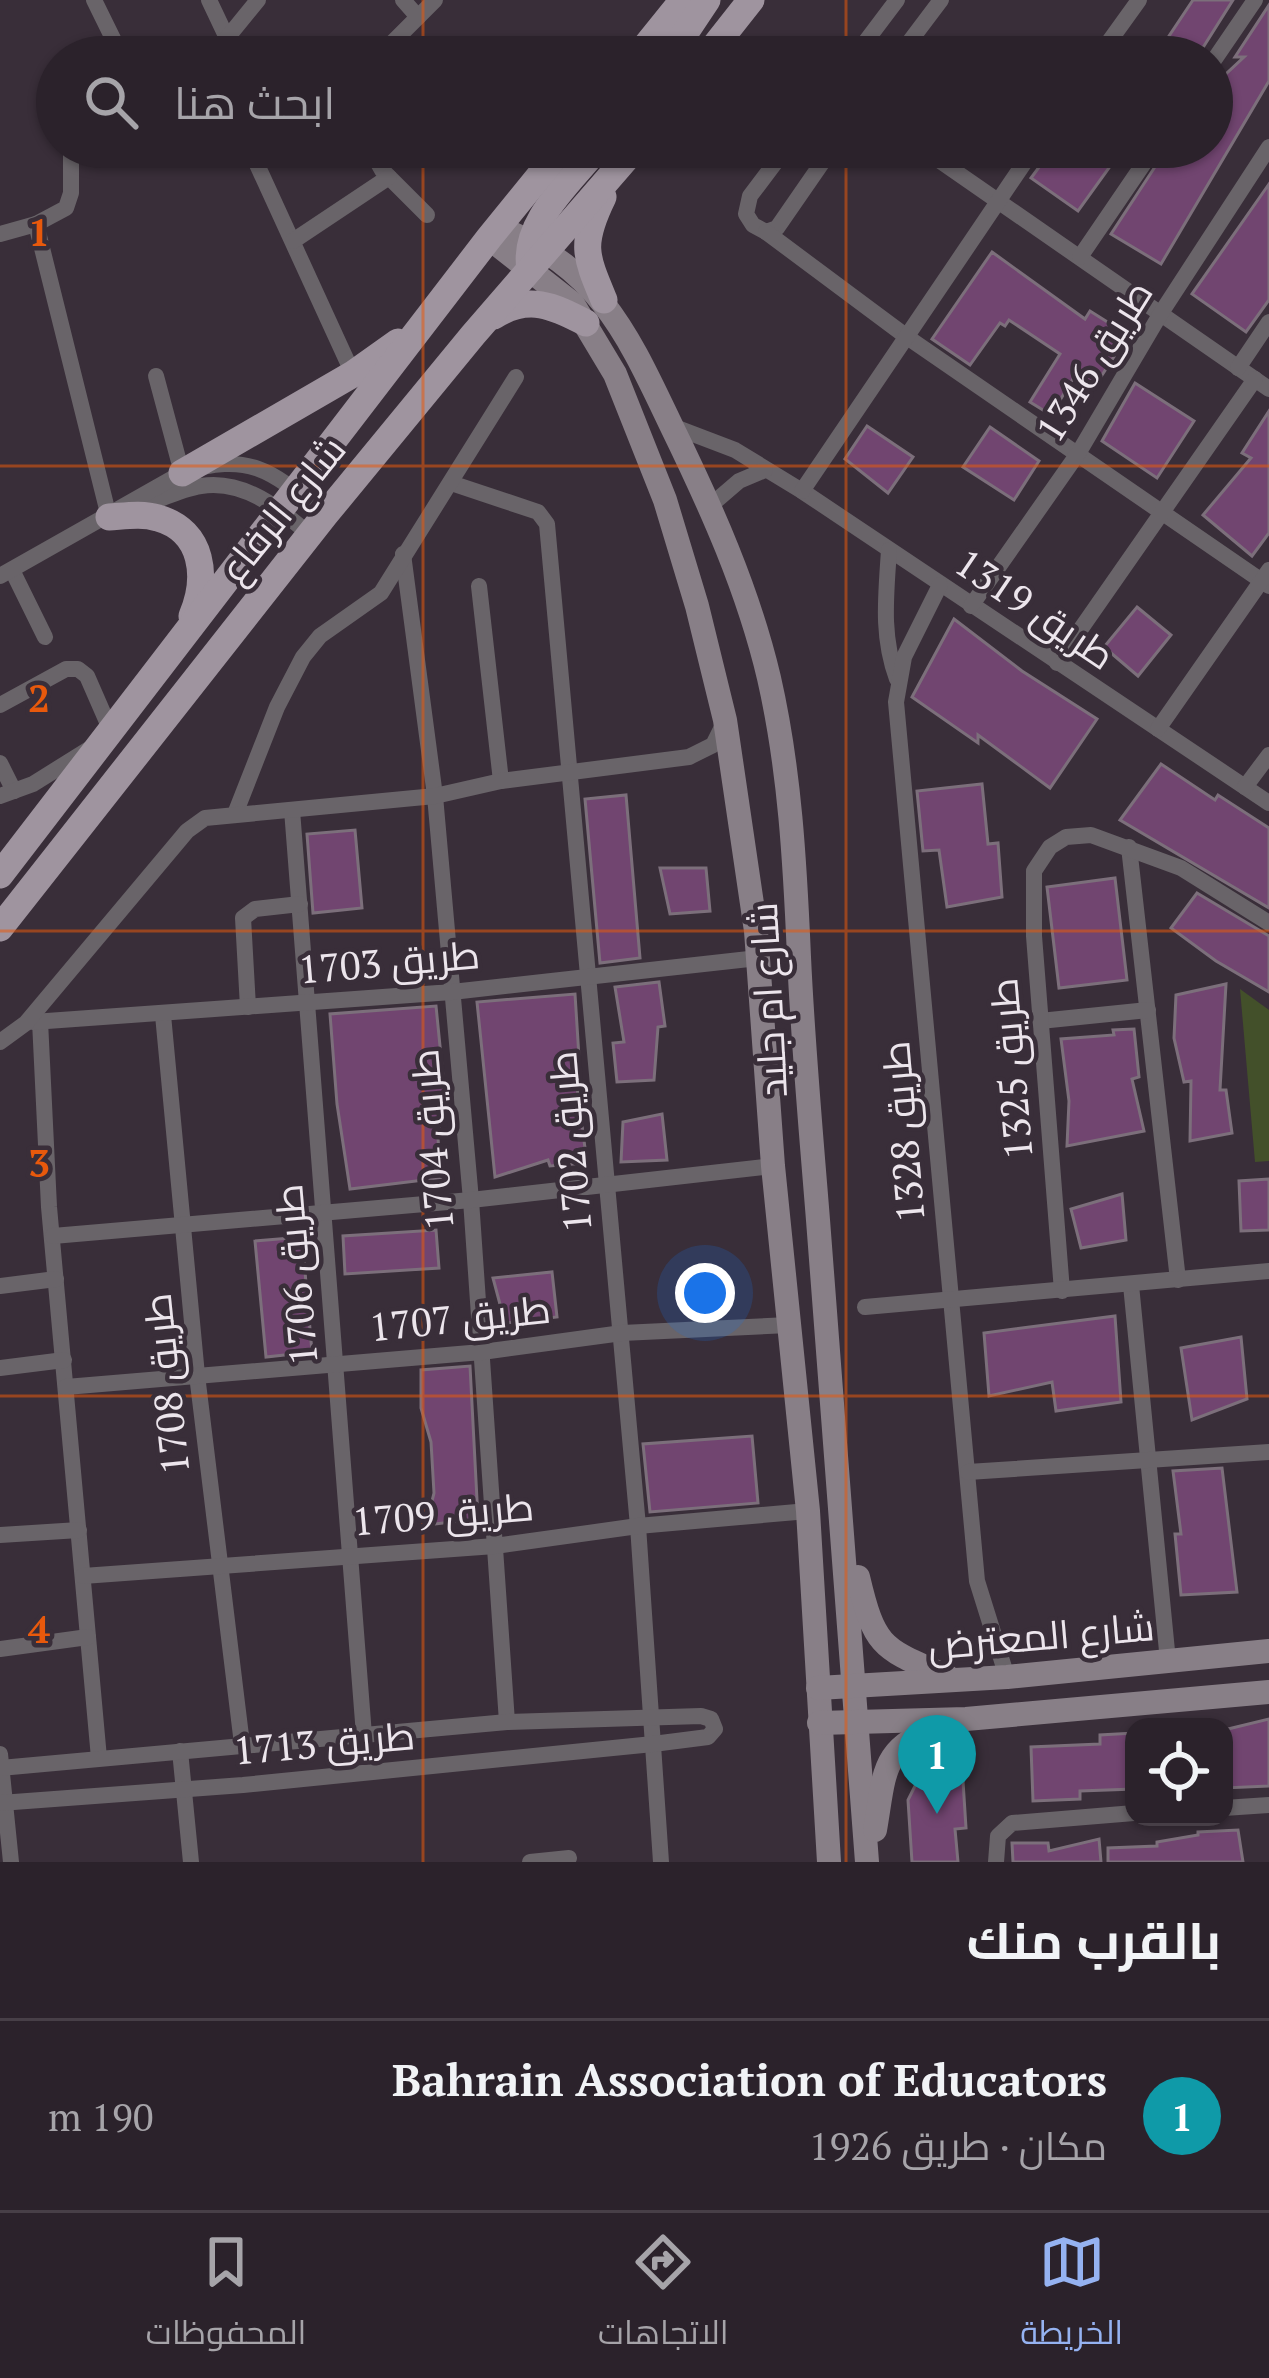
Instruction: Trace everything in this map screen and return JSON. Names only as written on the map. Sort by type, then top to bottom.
[{"type":"main road","points":[[654,36],[683,0]]},
{"type":"main road","points":[[683,36],[706,0]]},
{"type":"main road","points":[[723,36],[751,0]]},
{"type":"main road","name":"شارع الرفاع","points":[[0,875],[546,168]]},
{"type":"main road","points":[[535,254],[538,224],[582,168]]},
{"type":"main road","name":"شارع الرفاع","points":[[0,928],[535,254],[619,168]]},
{"type":"main road","points":[[604,300],[586,263],[590,229],[615,173]]},
{"type":"main road","points":[[473,335],[497,314],[523,302],[556,307],[586,322]]},
{"type":"main road","points":[[182,473],[352,374],[421,326]]},
{"type":"main road","points":[[109,517],[155,517],[183,532],[193,544],[200,558],[202,590],[178,645]]},
{"type":"street","points":[[94,0],[112,36]]},
{"type":"street","points":[[209,0],[226,36]]},
{"type":"street","points":[[229,36],[258,0]]},
{"type":"street","points":[[403,0],[418,17]]},
{"type":"street","points":[[399,36],[435,0]]},
{"type":"street","points":[[870,36],[897,0]]},
{"type":"street","points":[[913,36],[940,0]]},
{"type":"street","points":[[1113,36],[1138,0]]},
{"type":"street","points":[[1230,36],[1255,0]]},
{"type":"street","name":"طريق 1346","points":[[971,606],[1079,452],[1161,313],[1269,147]]},
{"type":"street","points":[[0,234],[36,224],[66,208],[71,168]]},
{"type":"street","points":[[263,168],[352,374]]},
{"type":"street","points":[[383,168],[427,215]]},
{"type":"street","points":[[771,168],[750,196],[746,214],[753,225],[907,338],[1266,579],[1158,729]]},
{"type":"street","points":[[766,232],[778,228],[819,168]]},
{"type":"street","points":[[951,168],[1262,384],[1163,512],[1057,663]]},
{"type":"street","points":[[802,491],[1020,168]]},
{"type":"street","points":[[1080,257],[1141,168]]},
{"type":"street","points":[[293,241],[389,177]]},
{"type":"street","points":[[36,224],[109,517]]},
{"type":"street","name":"شارع ام جليد","points":[[493,233],[535,254],[604,300],[626,332],[711,505],[745,594],[769,679],[794,834],[809,1098],[868,1862]]},
{"type":"street","name":"شارع ام جليد","points":[[535,254],[586,322],[615,374],[665,500],[725,720],[758,958],[773,1166],[808,1511],[829,1862]]},
{"type":"street","points":[[1238,368],[1269,322]]},
{"type":"street","points":[[156,376],[182,473]]},
{"type":"street","points":[[235,814],[277,707],[303,657],[320,636],[381,593],[516,377]]},
{"type":"street","name":"طريق 1319","points":[[672,426],[715,440],[802,491],[1269,803]]},
{"type":"street","points":[[45,637],[6,573],[182,473],[219,464],[253,465],[283,479],[288,500]]},
{"type":"street","points":[[711,505],[739,481],[765,470]]},
{"type":"street","name":"طريق 1702","points":[[452,483],[538,512],[548,524],[622,1334],[661,1862]]},
{"type":"street","points":[[109,517],[212,485],[288,500],[317,525]]},
{"type":"street","points":[[889,550],[886,650],[898,680]]},
{"type":"street","name":"طريق 1704","points":[[403,554],[435,796],[471,1201],[507,1722]]},
{"type":"street","name":"طريق 1328","points":[[940,585],[904,657],[896,702],[980,1597],[1007,1677]]},
{"type":"street","points":[[479,586],[501,781]]},
{"type":"street","points":[[0,705],[66,669],[78,669],[87,676],[108,735],[33,784],[7,793],[0,763]]},
{"type":"street","points":[[0,1042],[33,1022],[187,831],[205,818],[435,796],[501,781],[571,775],[702,753],[713,745],[725,720]]},
{"type":"street","points":[[1245,788],[1269,754]]},
{"type":"street","name":"طريق 1706","points":[[292,810],[364,1735]]},
{"type":"street","name":"طريق 1325","points":[[1062,1291],[1034,936],[1034,871],[1050,847],[1066,837],[1091,835],[1130,847]]},
{"type":"street","points":[[1178,1280],[1130,847],[1181,868],[1269,923]]},
{"type":"street","points":[[248,1007],[243,918],[250,910],[300,904]]},
{"type":"street","name":"طريق 1703","points":[[33,1022],[452,992],[758,958]]},
{"type":"street","points":[[1040,1021],[1148,1010]]},
{"type":"street","name":"طريق 1708","points":[[163,1015],[196,1375],[242,1744]]},
{"type":"street","points":[[33,1022],[99,1758]]},
{"type":"street","points":[[52,1235],[471,1201],[773,1166]]},
{"type":"street","points":[[865,1307],[1269,1271]]},
{"type":"street","points":[[0,1286],[56,1279]]},
{"type":"street","points":[[1131,1285],[1168,1661]]},
{"type":"street","name":"طريق 1707","points":[[66,1387],[482,1352],[622,1334],[789,1325]]},
{"type":"street","points":[[0,1368],[64,1360]]},
{"type":"street","points":[[968,1472],[1269,1452]]},
{"type":"street","points":[[841,1506],[869,1623],[878,1640],[955,1680]]},
{"type":"street","name":"طريق 1709","points":[[83,1576],[495,1546],[638,1526],[808,1511]]},
{"type":"street","points":[[0,1535],[79,1530]]},
{"type":"street","points":[[0,1649],[88,1637]]},
{"type":"street","name":"شارع المعترض","points":[[818,1688],[1007,1677],[1269,1651]]},
{"type":"street","name":"شارع المعترض","points":[[819,1723],[966,1719],[1269,1691]]},
{"type":"street","name":"طريق 1713","points":[[1,1768],[507,1722],[707,1716],[714,1724],[708,1738],[3,1803]]},
{"type":"street","points":[[868,1862],[887,1761],[910,1738],[966,1719]]},
{"type":"street","points":[[180,1751],[190,1862]]},
{"type":"street","points":[[0,1754],[11,1862]]},
{"type":"street","points":[[1233,1807],[1269,1805]]},
{"type":"street","points":[[996,1862],[998,1836],[1012,1823],[1125,1815]]},
{"type":"street","points":[[530,1862],[569,1858]]},
{"type":"green space","points":[[1240,989],[1269,1010],[1269,1161],[1255,1162]]},
{"type":"building","points":[[1193,0],[1233,0],[1210,36],[1169,36]]},
{"type":"building","points":[[1269,5],[1269,81],[1233,142],[1233,67],[1244,57],[1235,57]]},
{"type":"building","points":[[1038,168],[1109,168],[1078,211],[1031,178]]},
{"type":"building","points":[[1154,168],[1218,168],[1161,264],[1111,234]]},
{"type":"building","points":[[1269,184],[1269,300],[1246,332],[1192,294]]},
{"type":"building","points":[[992,252],[1085,319],[1090,311],[1128,335],[1095,386],[1076,374],[1051,415],[1030,402],[1060,354],[1009,320],[1005,326],[1000,323],[970,365],[932,339]]},
{"type":"building","points":[[1135,383],[1194,421],[1157,478],[1102,441]]},
{"type":"building","points":[[1269,411],[1269,533],[1252,556],[1203,515],[1251,458],[1242,453]]},
{"type":"building","points":[[867,426],[913,457],[888,493],[845,459]]},
{"type":"building","points":[[990,427],[1039,461],[1014,500],[963,467]]},
{"type":"building","points":[[1137,607],[1171,635],[1138,676],[1104,647]]},
{"type":"building","points":[[954,619],[1022,671],[1097,719],[1050,788],[978,735],[978,743],[912,697]]},
{"type":"building","points":[[1161,764],[1269,828],[1269,908],[1120,820]]},
{"type":"building","points":[[982,784],[988,844],[998,843],[1002,897],[947,907],[939,850],[923,851],[917,791]]},
{"type":"building","points":[[626,795],[640,958],[600,963],[585,799]]},
{"type":"building","points":[[355,830],[362,908],[313,913],[307,834]]},
{"type":"building","points":[[660,868],[706,868],[710,911],[670,914]]},
{"type":"building","points":[[1115,878],[1127,980],[1059,988],[1047,887]]},
{"type":"building","points":[[1197,893],[1269,936],[1269,992],[1171,928]]},
{"type":"building","points":[[659,982],[665,1026],[658,1027],[654,1080],[617,1082],[613,1043],[624,1042],[615,987]]},
{"type":"building","points":[[1226,984],[1220,1090],[1226,1090],[1232,1133],[1190,1141],[1191,1081],[1184,1082],[1174,1038],[1176,995]]},
{"type":"building","points":[[575,994],[580,1073],[575,1073],[587,1163],[550,1166],[548,1160],[495,1177],[477,1002]]},
{"type":"building","points":[[436,1006],[444,1086],[438,1138],[441,1178],[350,1189],[330,1014]]},
{"type":"building","points":[[1134,1029],[1139,1077],[1132,1079],[1144,1131],[1067,1146],[1069,1101],[1061,1039]]},
{"type":"building","points":[[662,1114],[667,1160],[621,1162],[623,1122]]},
{"type":"building","points":[[1269,1179],[1269,1230],[1241,1231],[1239,1181]]},
{"type":"building","points":[[1122,1194],[1126,1240],[1081,1248],[1071,1209]]},
{"type":"building","points":[[436,1230],[439,1268],[345,1274],[343,1236]]},
{"type":"building","points":[[302,1237],[312,1352],[266,1357],[255,1241]]},
{"type":"building","points":[[552,1272],[557,1317],[505,1323],[493,1278]]},
{"type":"building","points":[[1115,1316],[1121,1402],[1056,1411],[1052,1382],[989,1396],[984,1333]]},
{"type":"building","points":[[1241,1337],[1247,1399],[1192,1420],[1181,1348]]},
{"type":"building","points":[[470,1366],[478,1519],[426,1525],[434,1493],[431,1442],[421,1408],[421,1370]]},
{"type":"building","points":[[752,1436],[758,1503],[650,1512],[643,1444]]},
{"type":"building","points":[[1222,1468],[1237,1592],[1181,1595],[1175,1534],[1181,1534],[1173,1471]]},
{"type":"building","points":[[1269,1719],[1269,1786],[1233,1788],[1233,1728]]},
{"type":"building","points":[[1125,1734],[1125,1789],[1080,1791],[1080,1799],[1033,1801],[1031,1747],[1100,1744],[1100,1735]]},
{"type":"building","points":[[963,1781],[966,1828],[955,1829],[958,1862],[912,1862],[908,1800],[916,1784]]},
{"type":"building","points":[[1238,1830],[1243,1862],[1108,1862],[1108,1848],[1157,1846],[1157,1842],[1198,1832]]},
{"type":"building","points":[[1099,1839],[1101,1862],[1013,1862],[1012,1843],[1048,1843],[1049,1851]]},
{"type":"place","name":"Bahrain Association of Educators","points":[[937,1814]]}]
